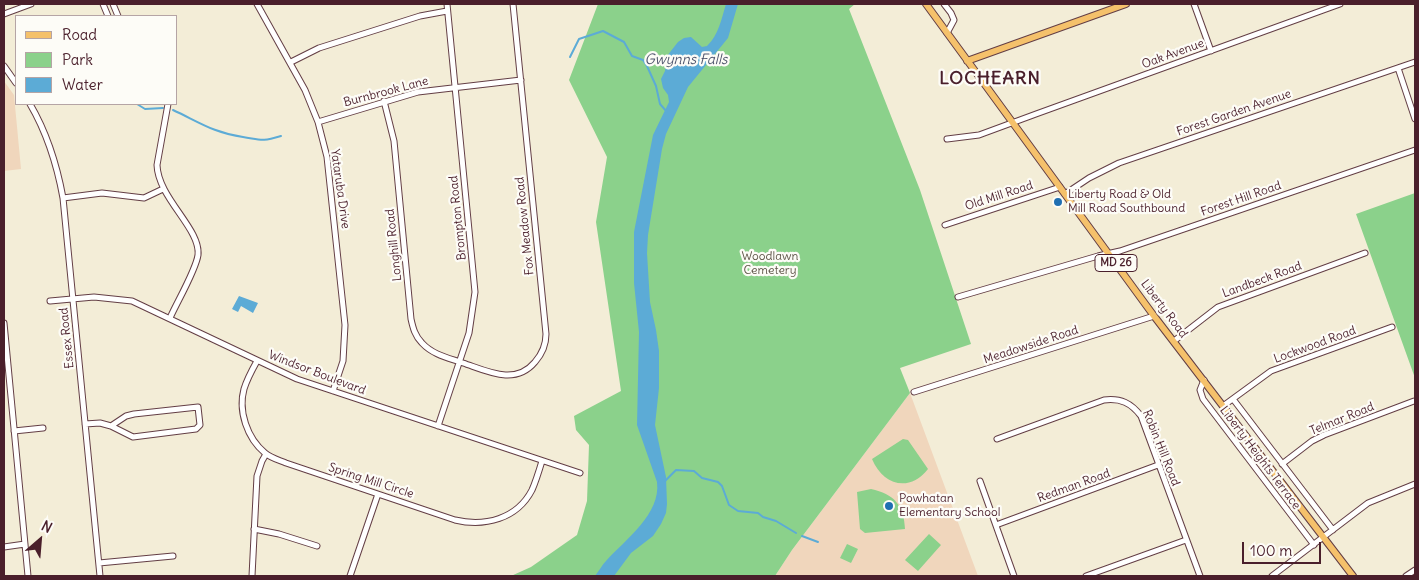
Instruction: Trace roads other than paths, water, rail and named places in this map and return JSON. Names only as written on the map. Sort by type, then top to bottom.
[{"type":"main road","name":"Liberty Road","points":[[926,4],[1154,316],[1353,576]]},
{"type":"main road","points":[[967,61],[1126,4]]},
{"type":"street","points":[[4,14],[31,4]]},
{"type":"street","name":"Yataruba Drive","points":[[256,4],[291,62],[305,90],[318,122],[330,173],[345,325],[342,361],[333,391]]},
{"type":"street","name":"Brompton Road","points":[[438,426],[472,321],[475,292],[447,4]]},
{"type":"street","name":"Fox Meadow Road","points":[[460,362],[503,376],[522,373],[538,359],[544,346],[546,334],[513,4]]},
{"type":"street","points":[[944,4],[954,20],[947,33]]},
{"type":"street","points":[[1194,4],[1211,50]]},
{"type":"street","name":"Oak Avenue","points":[[947,139],[979,135],[1340,4]]},
{"type":"street","points":[[291,62],[319,48],[420,16],[447,11]]},
{"type":"street","name":"Forest Garden Avenue","points":[[1065,194],[1089,178],[1119,163],[1415,62]]},
{"type":"street","points":[[4,66],[15,82]]},
{"type":"street","points":[[1398,68],[1415,119]]},
{"type":"street","name":"Burnbrook Lane","points":[[318,122],[418,92],[521,80]]},
{"type":"street","name":"Longhill Road","points":[[384,101],[394,141],[413,328],[426,348],[441,356],[460,362]]},
{"type":"street","name":"Essex Road","points":[[30,105],[54,158],[63,198],[100,576]]},
{"type":"street","points":[[168,105],[157,165],[158,174],[163,189],[194,237],[198,252],[195,264],[170,318]]},
{"type":"street","name":"Forest Hill Road","points":[[958,298],[1120,251],[1415,150]]},
{"type":"street","name":"Old Mill Road","points":[[945,225],[1060,186]]},
{"type":"street","points":[[63,198],[102,193],[144,198],[163,189]]},
{"type":"street","name":"Landbeck Road","points":[[1174,341],[1218,307],[1365,253]]},
{"type":"street","name":"Windsor Boulevard","points":[[50,301],[94,297],[132,301],[285,374],[580,473]]},
{"type":"street","name":"Meadowside Road","points":[[914,392],[1154,316]]},
{"type":"street","points":[[4,323],[28,576]]},
{"type":"street","name":"Lockwood Road","points":[[1223,406],[1265,375],[1279,368],[1392,327]]},
{"type":"street","name":"Spring Mill Circle","points":[[257,361],[244,387],[242,408],[248,429],[256,442],[266,454],[286,463],[464,522],[487,522],[503,517],[521,505],[532,490],[542,461]]},
{"type":"street","name":"Liberty Heights Terrace","points":[[1204,380],[1200,390],[1203,399],[1314,545]]},
{"type":"street","name":"Robin Hill Road","points":[[997,439],[1104,400],[1117,399],[1130,405],[1141,416],[1200,576]]},
{"type":"street","name":"Liberty Heights Terrace","points":[[1233,399],[1333,530]]},
{"type":"street","name":"Telmar Road","points":[[1282,464],[1312,441],[1324,435],[1414,402]]},
{"type":"street","points":[[85,424],[100,423],[111,426],[133,437],[196,429],[200,425],[198,407],[134,414],[126,416],[111,426]]},
{"type":"street","points":[[14,431],[43,428]]},
{"type":"street","points":[[252,576],[257,476],[266,454]]},
{"type":"street","name":"Redman Road","points":[[996,525],[1158,465]]},
{"type":"street","points":[[980,481],[1014,576]]},
{"type":"street","points":[[1272,576],[1368,503],[1415,484]]},
{"type":"street","points":[[350,576],[378,494]]},
{"type":"street","points":[[254,530],[279,534],[317,546]]},
{"type":"street","points":[[1086,576],[1186,540]]},
{"type":"street","points":[[4,547],[24,544]]},
{"type":"street","points":[[99,563],[173,556]]},
{"type":"street","points":[[1406,576],[1415,570]]},
{"type":"water","name":"Gwynns Falls","points":[[726,4],[738,4],[728,38],[688,87],[666,134],[648,235],[647,253],[650,302],[659,351],[659,388],[655,425],[666,477],[666,513],[653,536],[631,553],[614,576],[595,576],[648,515],[654,505],[657,494],[657,482],[637,425],[639,332],[634,283],[634,232],[653,135],[669,102],[661,79],[665,71],[667,56],[678,42],[684,38],[691,37],[702,47],[707,46],[719,26]]},
{"type":"water","points":[[239,296],[258,303],[253,313],[241,306],[238,312],[232,309]]},
{"type":"waterway","points":[[570,57],[579,39],[603,31],[624,42],[632,56],[643,60],[647,66],[656,86],[660,104],[667,112]]},
{"type":"waterway","points":[[139,105],[145,109],[163,108]]},
{"type":"waterway","points":[[173,110],[223,133],[262,140],[281,136]]},
{"type":"waterway","points":[[665,481],[676,470],[694,471],[702,478],[718,482],[722,486],[729,505],[738,511],[758,513],[796,533]]},
{"type":"waterway","points":[[802,536],[818,542]]},
{"type":"place","name":"Liberty Road & Old Mill Road Southbound","points":[[1058,202]]},
{"type":"place","name":"Powhatan Elementary School","points":[[889,506]]},
{"type":"district","name":"LOCHEARN","points":[[990,79]]},
{"type":"park label","name":"Woodlawn Cemetery","points":[[770,264]]}]
